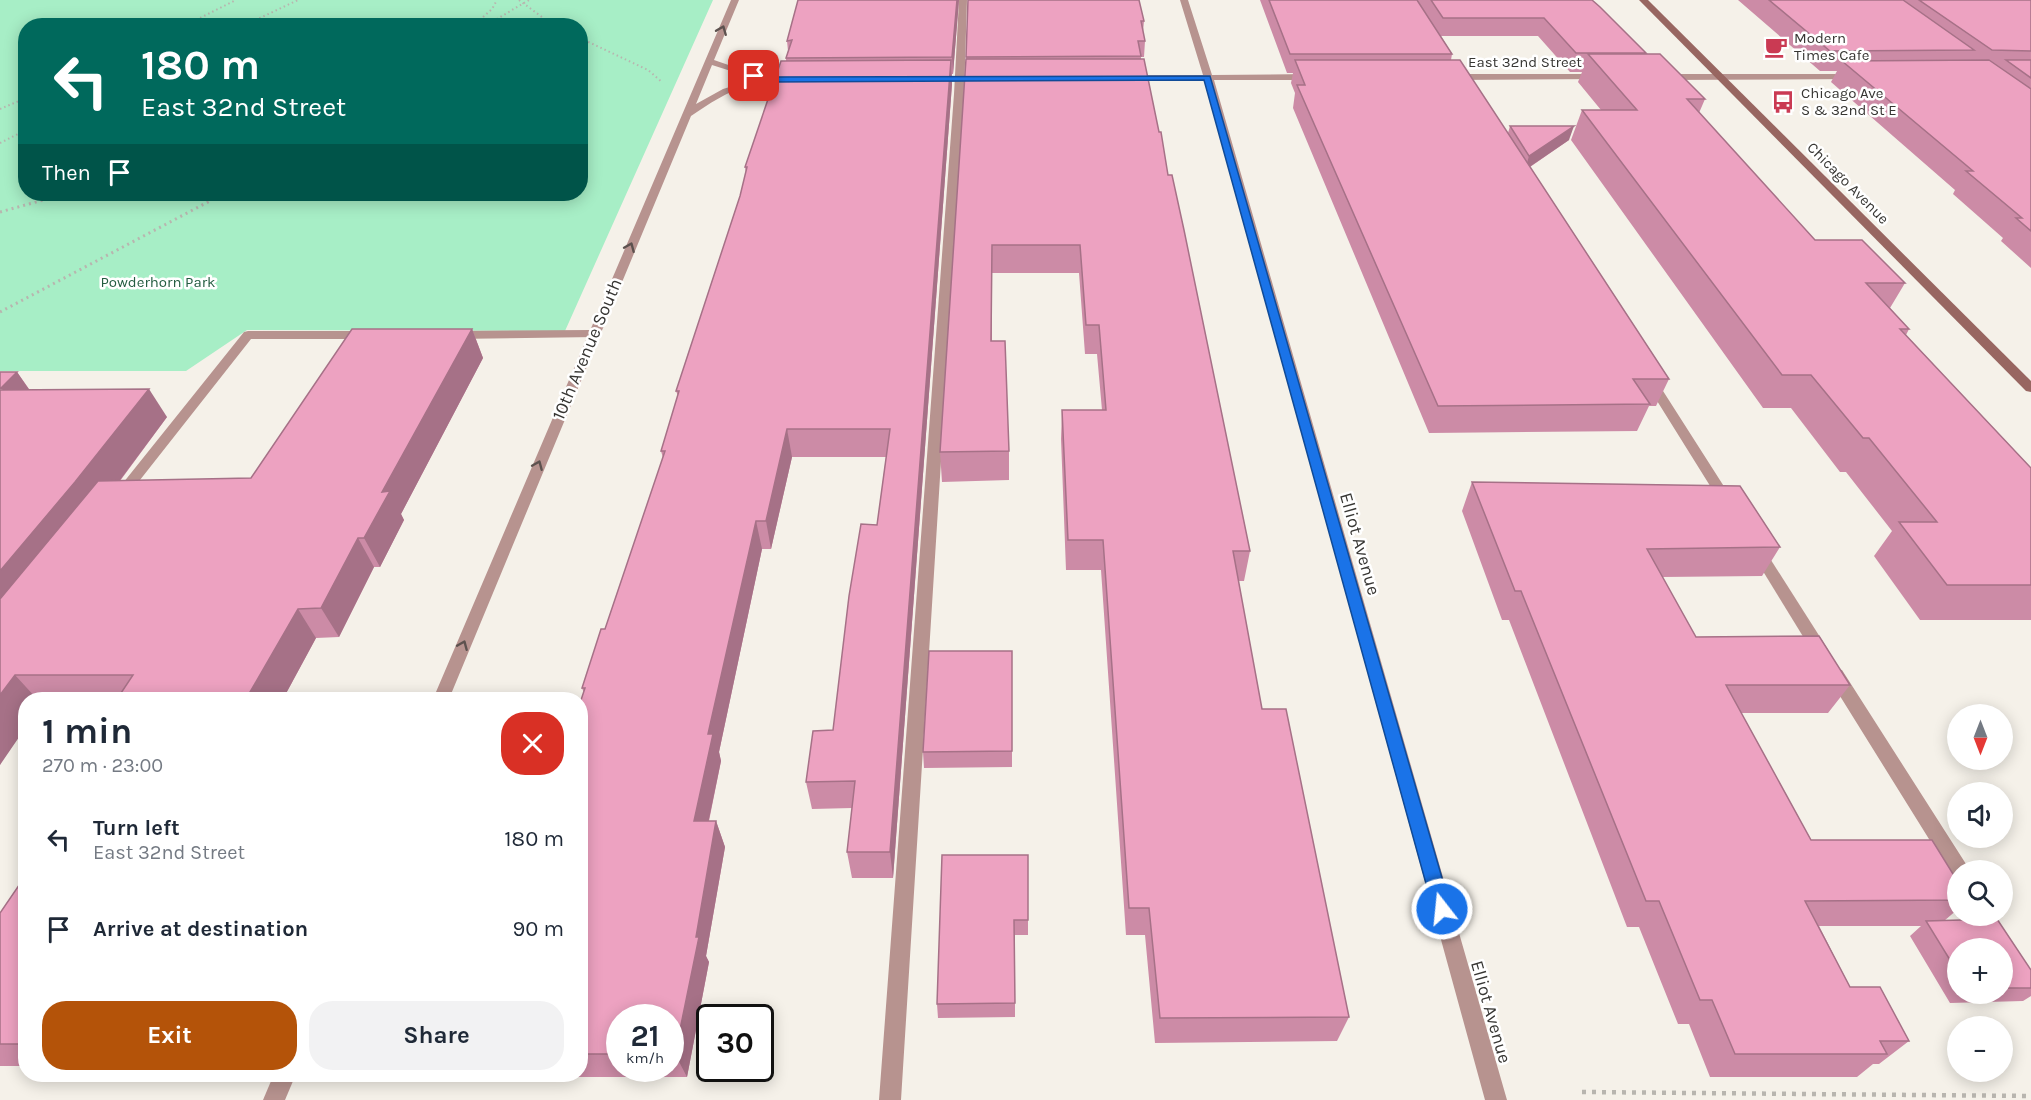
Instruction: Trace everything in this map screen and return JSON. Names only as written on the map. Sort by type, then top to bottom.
[{"type":"street","name":"10th Avenue South","points":[[444,692],[592,334],[735,0]]},
{"type":"street","points":[[890,1100],[960,79],[963,0]]},
{"type":"street","name":"Elliot Avenue","points":[[1184,0],[1496,1100]]},
{"type":"street","name":"Chicago Avenue","points":[[1643,0],[2031,387]]},
{"type":"street","points":[[710,61],[722,67],[768,79]]},
{"type":"street","points":[[1450,62],[1470,95]]},
{"type":"street","name":"East 32nd Street","points":[[1436,77],[1613,77]]},
{"type":"street","points":[[1648,77],[1861,77]]},
{"type":"street","points":[[1119,78],[1320,78]]},
{"type":"street","points":[[688,114],[713,95],[735,86],[768,79],[804,79]]},
{"type":"street","points":[[924,79],[994,79]]},
{"type":"street","points":[[435,334],[592,334]]},
{"type":"street","points":[[110,509],[248,335],[389,335]]},
{"type":"street","points":[[1642,367],[1737,518]]},
{"type":"street","points":[[1749,538],[1953,860]]},
{"type":"street","points":[[274,1100],[282,1082]]},
{"type":"path","points":[[200,18],[236,0]]},
{"type":"path","points":[[260,18],[298,0]]},
{"type":"path","points":[[482,18],[492,9],[497,0]]},
{"type":"path","points":[[519,0],[544,18]]},
{"type":"path","points":[[499,18],[529,0]]},
{"type":"path","points":[[588,42],[648,70],[662,82]]},
{"type":"path","points":[[0,109],[18,101]]},
{"type":"path","points":[[0,143],[18,134]]},
{"type":"path","points":[[0,212],[40,201]]},
{"type":"path","points":[[0,312],[210,201]]},
{"type":"path","points":[[1582,1092],[2031,1096]]},
{"type":"green space","name":"Powderhorn Park","points":[[0,0],[713,0],[565,331],[247,330],[186,371],[0,371]]},
{"type":"building","points":[[798,0],[957,0],[952,57],[786,58],[792,40],[787,41]]},
{"type":"building","points":[[968,0],[1139,0],[1144,21],[1141,21],[1145,41],[1138,41],[1141,56],[966,57]]},
{"type":"building","points":[[1269,0],[1417,0],[1452,54],[1290,54]]},
{"type":"building","points":[[1431,0],[1592,0],[1646,53],[1576,53],[1544,18],[1443,18]]},
{"type":"building","points":[[1769,0],[1903,0],[1974,50],[1830,51]]},
{"type":"building","points":[[1919,0],[2031,0],[2031,51],[1992,50]]},
{"type":"building","points":[[1588,54],[1660,54],[1705,99],[1687,99],[1815,240],[1862,240],[1905,283],[1866,283],[1909,329],[1900,329],[2031,468],[2031,585],[1947,585],[1899,522],[1937,522],[1869,438],[1863,438],[1811,375],[1782,375],[1582,110],[1637,110]]},
{"type":"building","points":[[966,59],[1144,59],[1159,132],[1161,132],[1168,175],[1172,175],[1184,230],[1250,551],[1233,551],[1262,709],[1286,709],[1349,1017],[1160,1018],[1149,908],[1129,908],[1103,540],[1068,540],[1062,410],[1106,410],[1099,325],[1086,325],[1080,245],[992,245],[991,341],[1005,341],[1009,451],[940,452]]},
{"type":"building","points":[[951,60],[890,852],[847,852],[855,781],[806,782],[813,731],[833,730],[849,596],[861,524],[877,525],[890,429],[787,429],[766,521],[756,521],[708,734],[713,734],[694,821],[716,821],[696,937],[699,937],[684,1010],[684,1004],[606,1004],[606,1054],[588,1054],[588,692],[584,692],[585,688],[582,688],[601,629],[605,629],[665,451],[661,451],[679,391],[676,391],[740,196],[747,167],[745,167],[781,61]]},
{"type":"building","points":[[1295,60],[1460,60],[1669,379],[1633,379],[1650,404],[1438,406],[1297,85],[1305,85]]},
{"type":"building","points":[[1989,60],[2031,89],[2031,231],[2016,218],[2022,218],[1966,171],[1973,171],[1842,61]]},
{"type":"building","points":[[2006,60],[2031,60],[2031,78]]},
{"type":"building","points":[[1510,126],[1574,126],[1529,156]]},
{"type":"building","points":[[352,329],[472,329],[382,492],[390,491],[364,538],[358,538],[321,608],[298,609],[250,692],[122,692],[133,675],[15,675],[0,695],[0,599],[98,481],[251,478]]},
{"type":"building","points":[[0,372],[17,372],[0,389]]},
{"type":"building","points":[[149,389],[75,482],[0,571],[0,390]]},
{"type":"building","points":[[1472,482],[1740,486],[1780,547],[1647,549],[1696,637],[1819,636],[1850,685],[1726,685],[1811,840],[1932,840],[1947,864],[1947,900],[1805,901],[1850,987],[1880,987],[1909,1041],[1880,1041],[1887,1054],[1735,1054],[1712,1000],[1700,1000],[1659,901],[1646,901],[1521,591],[1515,591]]},
{"type":"building","points":[[929,651],[1012,651],[1012,751],[923,752]]},
{"type":"building","points":[[942,855],[1028,855],[1028,920],[1014,920],[1015,1003],[937,1004]]},
{"type":"building","points":[[18,887],[18,1044],[0,1044],[0,913]]},
{"type":"building","points":[[1947,920],[1947,926],[2002,926],[2010,938],[1947,938],[1947,955],[1926,921]]},
{"type":"building","points":[[2013,943],[2031,970],[2031,988],[2013,988]]},
{"type":"place","name":"Modern Times Cafe","points":[[1776,47]]},
{"type":"place","name":"Chicago Ave S & 32nd St E","points":[[1783,102]]},
{"type":"route","points":[[754,76],[768,79],[1207,78],[1213,91],[1442,909]]}]
